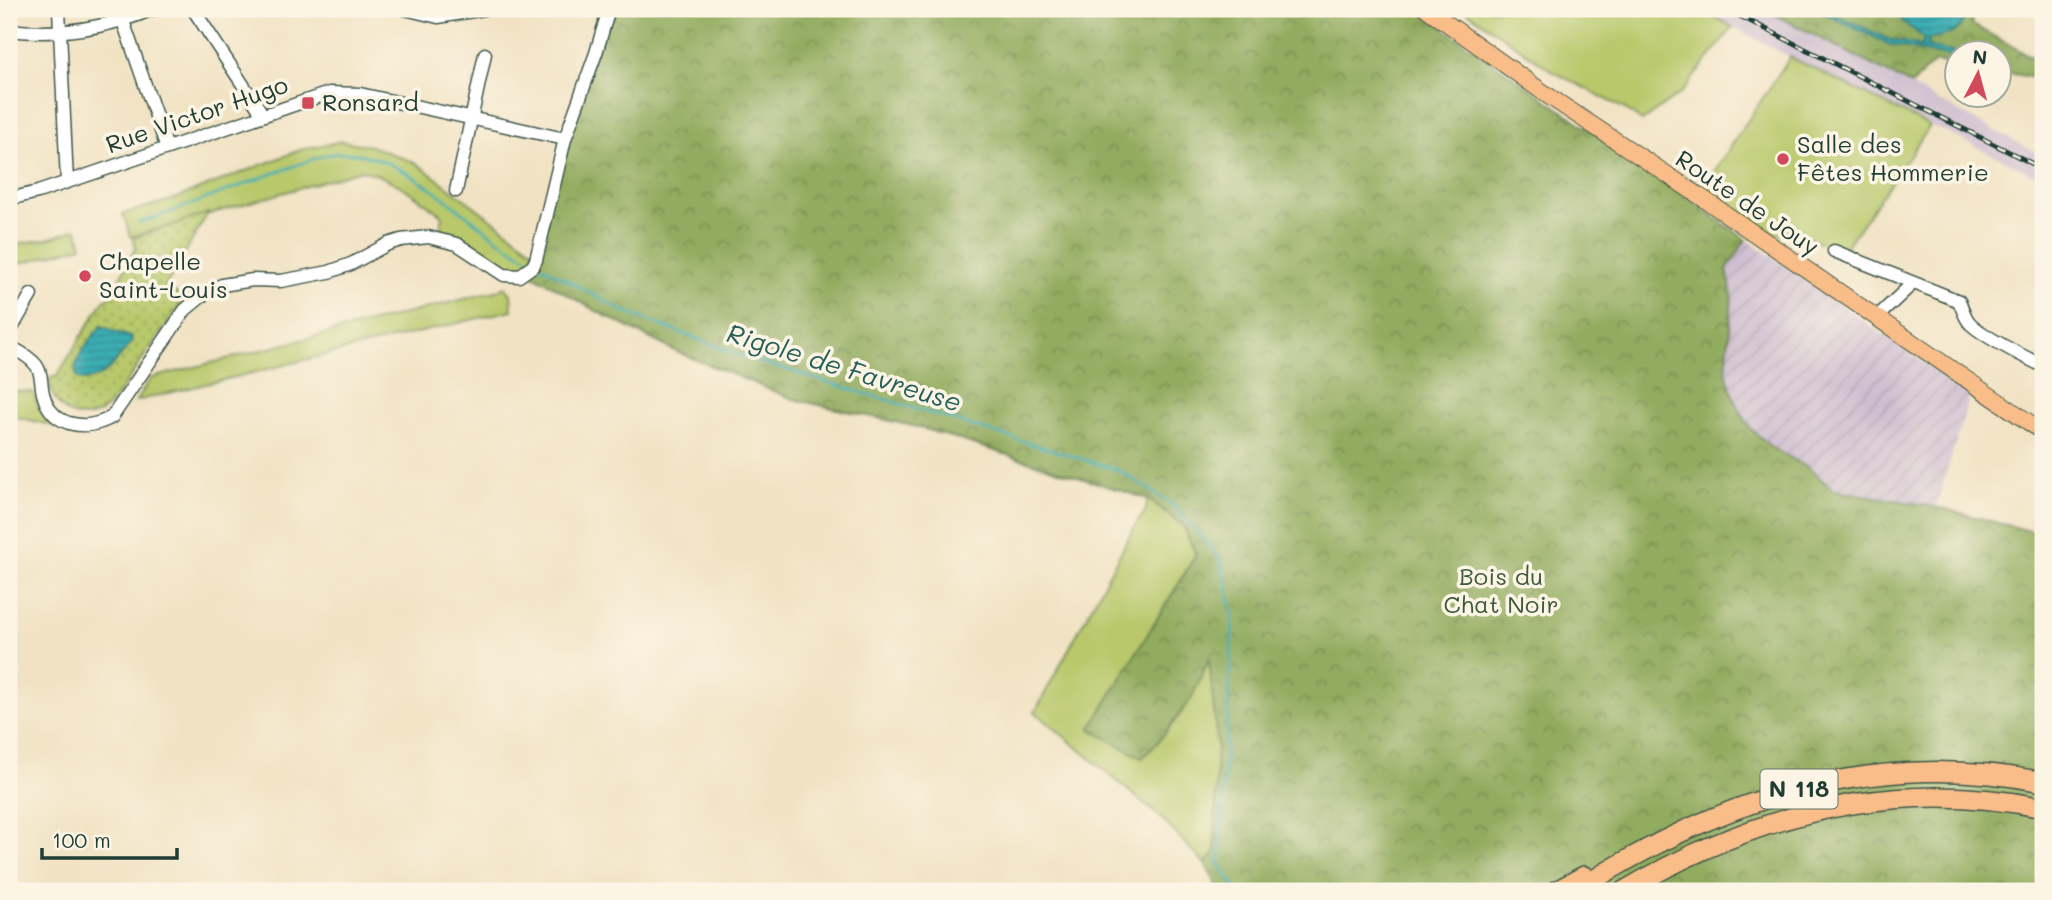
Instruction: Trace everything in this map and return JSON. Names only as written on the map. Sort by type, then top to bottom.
[{"type":"highway","name":"N 118","points":[[1576,891],[1611,868],[1691,826],[1760,799],[1815,784],[1877,776],[1945,772],[2018,777],[2043,782]]},
{"type":"highway","name":"N 118","points":[[1624,891],[1663,868],[1714,844],[1783,819],[1817,810],[1869,802],[1946,798],[2043,808]]},
{"type":"highway","points":[[1556,891],[1589,873],[1611,868]]},
{"type":"main road","name":"Route de Jouy","points":[[1427,9],[1547,95],[1701,197],[2043,432]]},
{"type":"street","points":[[59,9],[67,182]]},
{"type":"street","points":[[9,30],[60,32],[123,21],[153,9]]},
{"type":"street","points":[[193,9],[263,115]]},
{"type":"street","points":[[405,9],[438,18],[484,9]]},
{"type":"street","points":[[9,346],[38,367],[44,396],[53,412],[71,424],[94,425],[112,417],[185,310],[207,292],[222,285],[253,280],[281,281],[329,272],[351,264],[388,244],[428,237],[457,244],[504,275],[514,277],[532,266],[565,139],[609,9]]},
{"type":"street","points":[[123,21],[167,148]]},
{"type":"street","points":[[456,191],[485,54]]},
{"type":"street","name":"Rue Victor Hugo","points":[[9,199],[67,182],[319,95],[340,92],[360,93],[565,139]]},
{"type":"street","points":[[1834,251],[1959,301],[1974,327],[2043,366]]},
{"type":"street","points":[[1876,318],[1912,284]]},
{"type":"street","points":[[9,333],[31,295]]},
{"type":"shaded area","points":[[1700,9],[1764,9],[1944,104],[1944,108],[1952,108],[2043,156],[2043,179],[1790,57]]},
{"type":"shaded area","points":[[1746,239],[1970,395],[1936,507],[1834,490],[1807,467],[1771,447],[1750,428],[1735,402],[1726,372],[1732,295],[1727,270]]},
{"type":"green space","name":"Bois du Chat Noir","points":[[618,9],[1416,9],[1746,239],[1727,270],[1732,295],[1726,372],[1735,402],[1750,428],[1771,447],[1807,467],[1834,490],[1936,507],[2043,534],[2043,891],[1220,891],[1205,864],[1215,853],[1217,743],[1209,659],[1191,699],[1142,758],[1090,729],[1196,555],[1183,526],[1148,499],[922,428],[793,399],[677,352],[530,273],[560,157],[604,28]]},
{"type":"green space","points":[[1463,9],[1700,9],[1733,27],[1682,92],[1642,121],[1627,110],[1554,72]]},
{"type":"green space","points":[[1764,9],[1973,9],[1971,24],[1997,38],[1944,38],[1944,63],[1935,62],[1911,85]]},
{"type":"green space","points":[[2014,47],[2043,59],[2043,79],[2014,74]]},
{"type":"green space","points":[[1790,57],[1930,126],[1843,251],[1795,233],[1775,236],[1704,187]]},
{"type":"green space","points":[[342,141],[371,146],[416,163],[533,250],[533,256],[521,272],[507,268],[473,243],[440,230],[443,216],[414,195],[384,177],[361,170],[131,237],[123,214],[171,200],[300,150]]},
{"type":"green space","points":[[208,213],[165,287],[185,298],[111,404],[91,416],[81,417],[64,409],[52,391],[49,379],[57,376],[104,300],[109,298],[136,248],[133,238]]},
{"type":"green space","points":[[77,229],[82,246],[26,262],[9,264],[9,245],[47,239]]},
{"type":"green space","points":[[505,287],[511,294],[512,310],[136,401],[151,378]]},
{"type":"green space","points":[[9,391],[33,392],[39,409],[54,426],[9,415]]},
{"type":"green space","points":[[1148,499],[1183,526],[1196,554],[1091,729],[1142,758],[1191,698],[1209,656],[1217,743],[1215,853],[1205,864],[1160,817],[1035,712],[1145,512]]},
{"type":"water","points":[[1815,9],[1823,9],[1888,39],[1922,46],[1924,38],[1902,21],[1899,9],[1964,9],[1966,14],[1960,27],[1948,35],[1929,39],[1927,47],[1944,50],[1944,55],[1888,44]]},
{"type":"water","points":[[101,326],[132,338],[131,343],[102,374],[87,380],[78,379],[78,358]]},
{"type":"waterway","name":"Rigole de Favreuse","points":[[139,223],[317,158],[339,153],[356,154],[384,162],[411,176],[434,190],[503,243],[533,261]]},
{"type":"waterway","name":"Rigole de Favreuse","points":[[538,264],[621,310],[747,358],[1118,470],[1173,505],[1221,560],[1233,615],[1219,863],[1237,891]]},
{"type":"railway","points":[[1726,9],[2043,169]]},
{"type":"place","name":"Ronsard","points":[[308,103]]},
{"type":"place","name":"Salle des Fêtes Hommerie","points":[[1783,159]]},
{"type":"place","name":"Chapelle Saint-Louis","points":[[85,276]]}]
